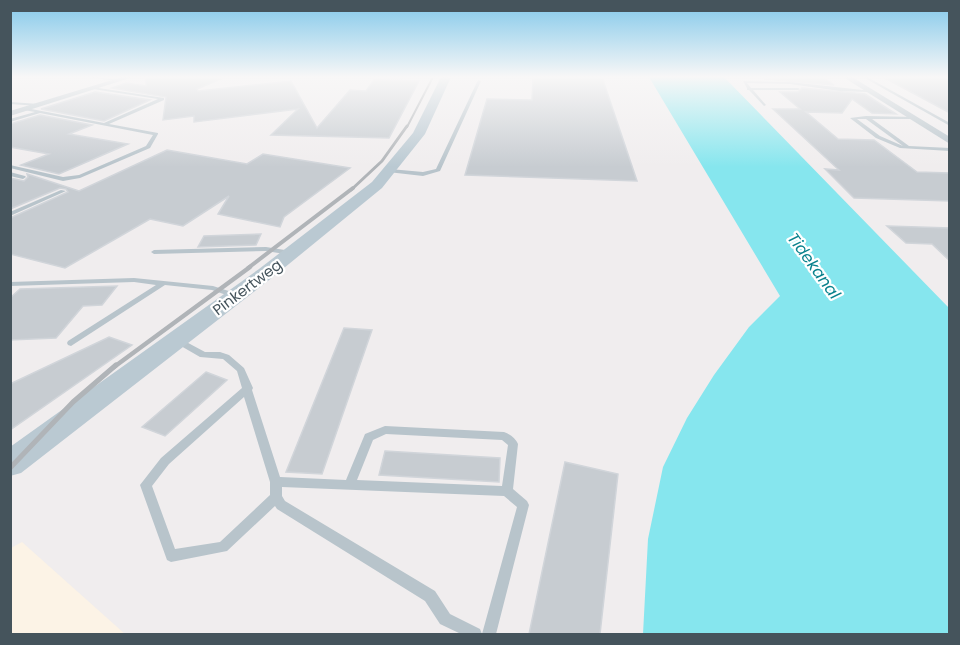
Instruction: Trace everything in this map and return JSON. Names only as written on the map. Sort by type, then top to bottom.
[{"type":"street","points":[[10,114],[44,107]]},
{"type":"street","name":"Pinkertweg","points":[[10,464],[235,296],[377,185],[420,134],[432,107]]},
{"type":"street","points":[[896,107],[950,141]]},
{"type":"lane","points":[[10,166],[63,179],[80,176],[148,147],[156,134],[30,107]]},
{"type":"lane","points":[[103,124],[144,107]]},
{"type":"lane","points":[[390,171],[423,174],[438,170],[467,107]]},
{"type":"lane","points":[[918,107],[950,125]]},
{"type":"lane","points":[[10,122],[39,109]]},
{"type":"lane","points":[[866,117],[910,148]]},
{"type":"lane","points":[[914,118],[852,118],[884,141],[902,147],[950,150]]},
{"type":"lane","points":[[10,174],[23,177]]},
{"type":"lane","points":[[10,214],[63,191]]},
{"type":"lane","points":[[154,252],[266,249],[291,253]]},
{"type":"lane","points":[[10,284],[95,280],[164,282],[213,288],[235,296]]},
{"type":"lane","points":[[71,344],[164,282]]},
{"type":"lane","points":[[177,340],[203,355],[220,355],[235,363],[241,370],[248,388],[276,482],[276,497],[223,548],[171,556],[146,484],[165,461],[248,388]]},
{"type":"lane","points":[[350,485],[369,437],[386,429],[504,436],[513,444],[507,491]]},
{"type":"lane","points":[[276,482],[507,491],[524,505],[489,634]]},
{"type":"lane","points":[[276,497],[290,510],[430,596],[445,619],[475,634]]},
{"type":"shaded area","points":[[22,542],[125,634],[11,634],[11,548]]},
{"type":"water","name":"Tidekanal","points":[[667,107],[753,107],[949,308],[949,634],[643,634],[648,539],[663,467],[687,418],[714,375],[749,327],[780,296]]},
{"type":"building","points":[[47,107],[134,107],[104,121],[41,109]]},
{"type":"building","points":[[165,107],[305,107],[317,128],[335,107],[405,107],[389,138],[271,135],[298,109],[194,122],[194,116],[163,120]]},
{"type":"building","points":[[485,107],[612,107],[637,181],[465,175]]},
{"type":"building","points":[[798,107],[846,107],[842,113],[806,112],[838,139],[874,140],[917,172],[950,173],[950,201],[854,198],[825,169],[839,170],[773,109],[800,109]]},
{"type":"building","points":[[864,107],[885,107],[896,114],[872,113]]},
{"type":"building","points":[[939,107],[950,107],[950,113]]},
{"type":"building","points":[[40,115],[92,125],[69,134],[128,144],[59,174],[21,165],[49,154],[10,147],[10,124]]},
{"type":"building","points":[[167,150],[247,164],[263,154],[350,168],[284,217],[280,227],[218,214],[229,196],[183,226],[150,219],[65,268],[10,254],[10,218],[68,192],[60,188],[10,209],[10,178],[24,181],[28,177],[27,174],[79,191]]},
{"type":"building","points":[[887,226],[950,228],[950,261],[932,244],[906,243]]},
{"type":"building","points":[[261,234],[256,245],[198,247],[204,236]]},
{"type":"building","points":[[117,286],[102,305],[83,306],[56,338],[10,340],[10,298],[20,289]]},
{"type":"building","points":[[344,328],[372,330],[322,474],[286,472]]},
{"type":"building","points":[[109,337],[132,345],[10,430],[10,384]]},
{"type":"building","points":[[206,372],[227,380],[165,436],[142,427]]},
{"type":"building","points":[[385,451],[500,458],[499,482],[379,475]]},
{"type":"building","points":[[565,462],[618,474],[600,634],[529,634]]},
{"type":"railway","points":[[407,127],[417,107]]},
{"type":"railway","points":[[351,190],[382,161],[407,126]]},
{"type":"railway","points":[[248,268],[353,188]]},
{"type":"railway","points":[[114,367],[250,267]]},
{"type":"railway","points":[[10,468],[73,402],[116,365]]}]
